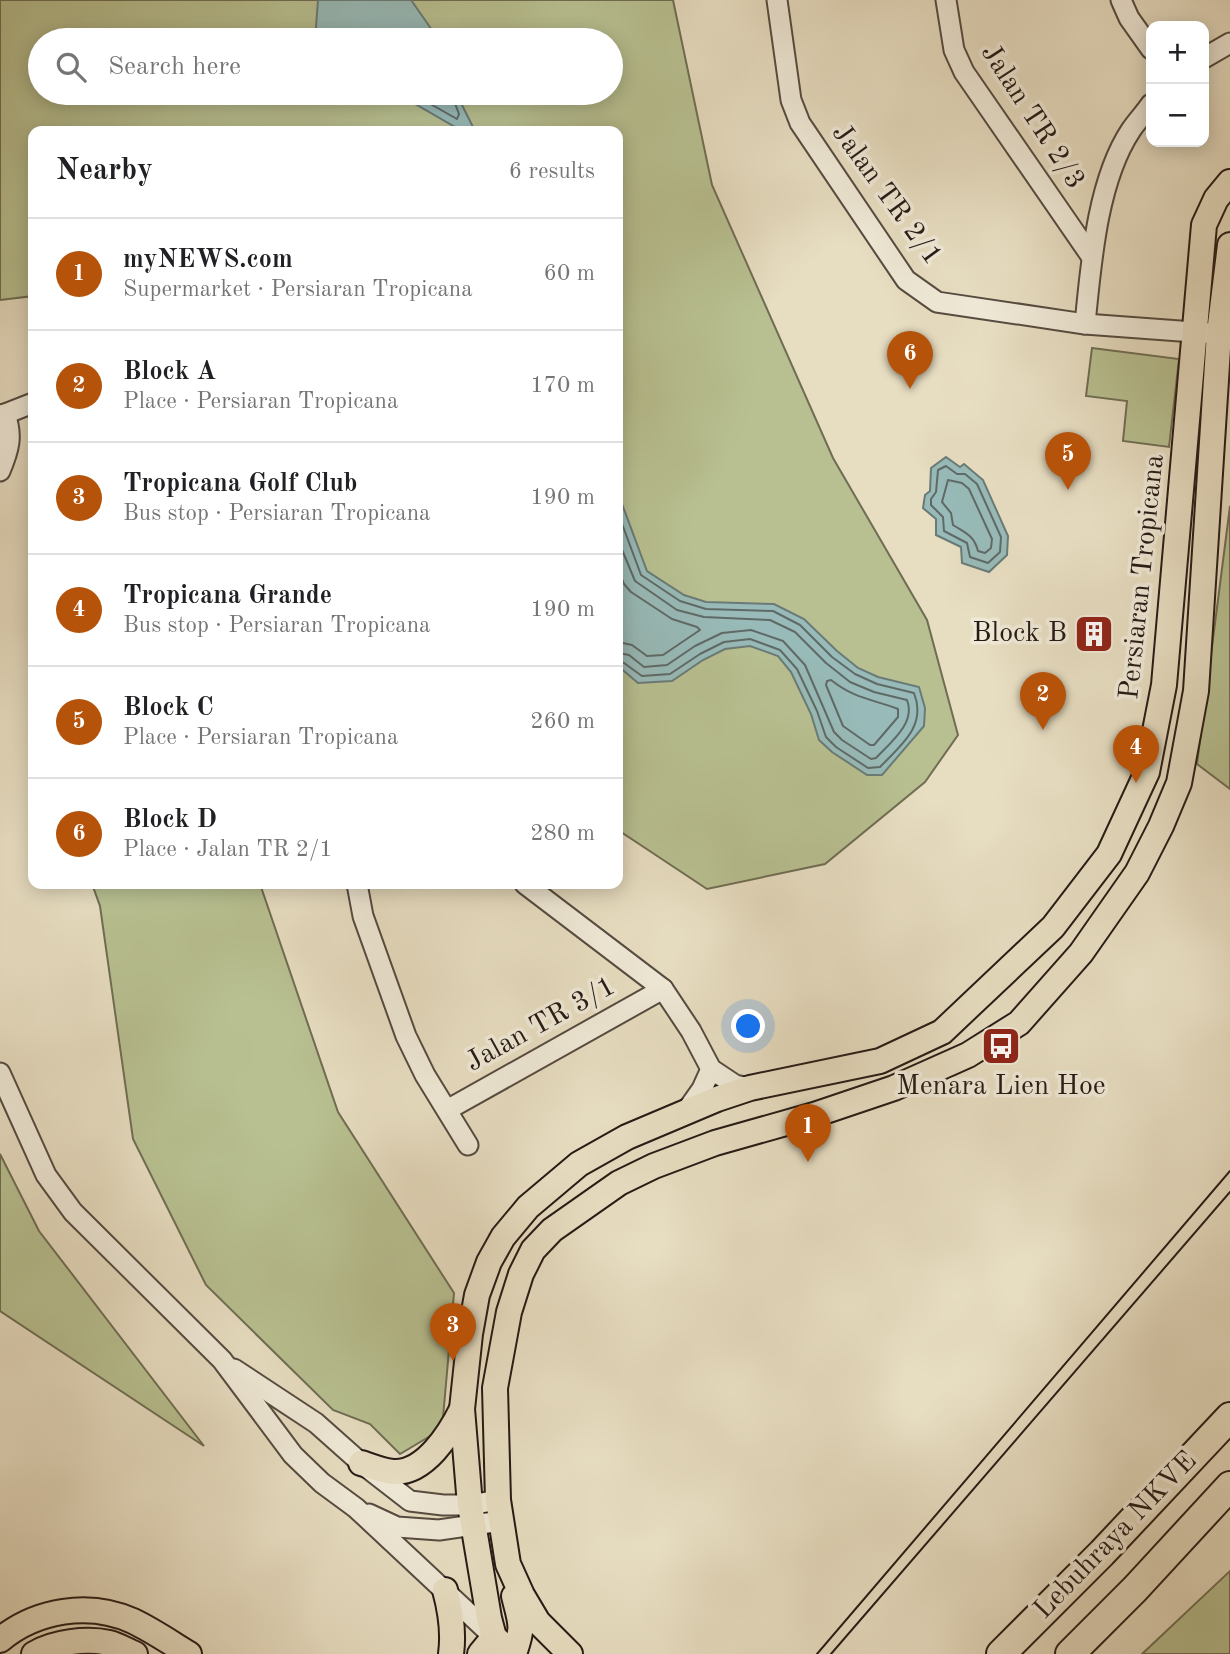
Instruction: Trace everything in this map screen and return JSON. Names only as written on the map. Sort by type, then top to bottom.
[{"type":"highway","name":"Lebuhraya NKVE","points":[[1001,1654],[1102,1553],[1230,1418]]},
{"type":"highway","name":"Lebuhraya NKVE","points":[[1070,1654],[1230,1486]]},
{"type":"main road","name":"Persiaran Tropicana","points":[[570,1654],[538,1622],[522,1595],[508,1564],[499,1510],[495,1388],[509,1312],[521,1274],[533,1250],[552,1230],[618,1183],[654,1166],[715,1143],[814,1115],[894,1088],[968,1055],[1019,1023],[1081,953],[1137,873],[1161,826],[1179,783],[1196,691],[1208,333],[1204,225],[1216,199],[1230,182]]},
{"type":"main road","name":"Persiaran Tropicana","points":[[487,1645],[463,1409],[470,1334],[477,1295],[489,1262],[503,1237],[528,1207],[579,1164],[627,1137],[750,1088],[880,1061],[942,1032],[1053,927],[1109,855],[1147,772],[1164,685],[1208,333],[1230,245]]},
{"type":"main road","points":[[361,1463],[394,1472],[410,1468],[433,1454],[463,1409]]},
{"type":"main road","points":[[508,1564],[522,1622],[515,1649]]},
{"type":"main road","points":[[445,1591],[450,1606],[453,1636],[451,1654]]},
{"type":"main road","points":[[0,1640],[14,1628],[46,1614],[77,1609],[109,1612],[132,1620],[189,1654]]},
{"type":"main road","points":[[34,1654],[41,1649],[75,1642],[109,1643],[135,1654]]},
{"type":"main road","points":[[487,1645],[553,1654]]},
{"type":"street","name":"Jalan TR 2/1","points":[[777,0],[791,100],[800,124],[906,281],[937,302],[1085,324],[1208,333]]},
{"type":"street","name":"Jalan TR 2/3","points":[[946,0],[954,50],[964,72],[1091,256]]},
{"type":"street","points":[[1121,0],[1129,18],[1146,42]]},
{"type":"street","points":[[1209,55],[1230,43]]},
{"type":"street","points":[[1085,324],[1091,256],[1109,179],[1130,131],[1146,110]]},
{"type":"street","points":[[0,471],[10,438],[10,428],[2,414],[28,404]]},
{"type":"street","name":"Jalan TR 3/1","points":[[358,889],[363,916],[406,1036],[425,1075],[468,1145]]},
{"type":"street","name":"Jalan TR 3/1","points":[[532,889],[663,989],[691,1031],[711,1069]]},
{"type":"street","name":"Jalan TR 3/1","points":[[447,1110],[663,989]]},
{"type":"street","points":[[685,1114],[711,1069],[735,1085],[750,1088]]},
{"type":"street","points":[[0,1073],[46,1175],[73,1212],[222,1360],[293,1455],[322,1483],[356,1508],[445,1591],[487,1645]]},
{"type":"street","points":[[222,1360],[316,1423],[410,1501],[472,1515]]},
{"type":"street","points":[[356,1508],[397,1527],[446,1530],[472,1515],[499,1510]]},
{"type":"green space","points":[[0,0],[673,0],[712,185],[833,458],[927,620],[958,735],[925,782],[825,864],[707,889],[623,833],[623,126],[28,126],[28,297],[0,300]]},
{"type":"green space","points":[[1092,348],[1179,359],[1169,447],[1123,441],[1127,401],[1086,396]]},
{"type":"green space","points":[[1230,506],[1230,789],[1197,764]]},
{"type":"green space","points":[[94,889],[262,889],[338,1112],[454,1293],[442,1429],[400,1454],[370,1424],[333,1410],[206,1285],[133,1139],[100,906]]},
{"type":"green space","points":[[0,1154],[39,1231],[204,1446],[0,1311]]},
{"type":"green space","points":[[1230,1571],[1230,1654],[1142,1654]]},
{"type":"water","points":[[318,0],[411,0],[431,28],[316,28]]},
{"type":"water","points":[[417,105],[462,105],[472,126],[453,126]]},
{"type":"water","points":[[946,457],[960,467],[964,464],[983,480],[1008,536],[1007,555],[989,572],[962,563],[961,547],[936,535],[936,519],[923,508],[925,495],[930,491],[931,468]]},
{"type":"water","points":[[623,507],[647,571],[684,595],[706,602],[774,604],[804,619],[858,668],[878,677],[919,687],[925,708],[924,726],[882,775],[867,775],[819,740],[811,714],[791,672],[778,656],[750,646],[725,649],[672,681],[638,683],[623,670]]},
{"type":"tram line","points":[[817,1654],[1230,1171]]},
{"type":"tram line","points":[[831,1654],[1230,1192]]},
{"type":"place","name":"Block D","points":[[910,389]]},
{"type":"place","name":"Block C","points":[[1068,490]]},
{"type":"place","name":"Block B","points":[[1094,634]]},
{"type":"place","name":"Block A","points":[[1043,730]]},
{"type":"place","name":"Tropicana Grande","points":[[1136,783]]},
{"type":"place","name":"Menara Lien Hoe","points":[[1001,1046]]},
{"type":"place","name":"myNEWS.com","points":[[808,1162]]},
{"type":"place","name":"Tropicana Golf Club","points":[[453,1361]]}]
